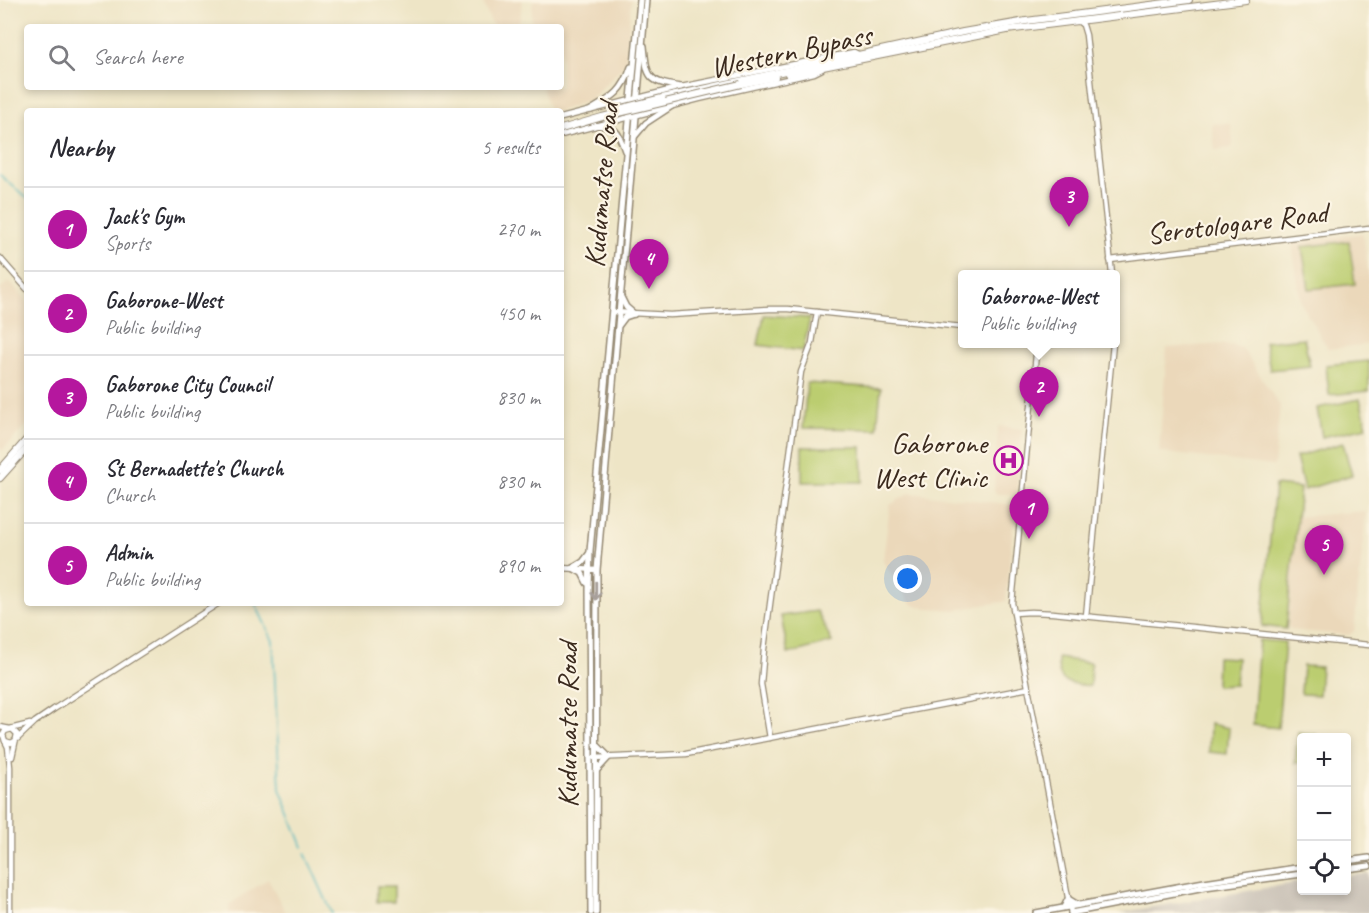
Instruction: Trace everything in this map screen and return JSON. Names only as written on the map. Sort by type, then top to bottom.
[{"type":"highway","name":"Western Bypass","points":[[564,126],[662,98],[1005,24],[1189,0]]},
{"type":"highway","name":"Western Bypass","points":[[564,126],[741,84],[996,32],[1246,0]]},
{"type":"highway","points":[[0,470],[24,442]]},
{"type":"highway","points":[[0,478],[24,451]]},
{"type":"main road","name":"Kudumatse Road","points":[[634,99],[633,58],[640,0]]},
{"type":"main road","name":"Kudumatse Road","points":[[591,913],[593,758],[589,589],[593,570],[617,328],[616,312],[620,293],[633,141],[634,99],[646,0]]},
{"type":"main road","points":[[642,35],[646,68],[654,80],[661,84],[681,87]]},
{"type":"main road","points":[[591,110],[613,97],[621,89],[633,58]]},
{"type":"main road","points":[[633,141],[646,123],[675,104]]},
{"type":"main road","name":"Kudumatse Road","points":[[596,913],[596,771],[593,758],[596,744],[593,570],[590,551],[616,312],[626,153],[633,115]]},
{"type":"main road","points":[[594,125],[609,126],[616,131],[626,153]]},
{"type":"main road","points":[[620,293],[626,308],[634,314]]},
{"type":"main road","points":[[617,328],[625,317],[634,314]]},
{"type":"main road","points":[[589,589],[585,576],[573,568],[583,562],[590,551]]},
{"type":"main road","points":[[596,744],[609,757],[596,771]]},
{"type":"main road","points":[[1351,860],[1369,858]]},
{"type":"main road","points":[[1351,868],[1369,866]]},
{"type":"main road","points":[[1036,913],[1063,908],[1071,911],[1297,868]]},
{"type":"main road","points":[[1071,911],[1077,905],[1297,874]]},
{"type":"main road","points":[[1063,908],[1068,899],[1077,905]]},
{"type":"street","points":[[1086,35],[1093,22],[1107,18]]},
{"type":"street","points":[[1077,21],[1083,24],[1086,35],[1111,270]]},
{"type":"street","points":[[564,117],[681,87],[855,52],[858,54]]},
{"type":"street","points":[[564,134],[675,104],[814,73],[827,66]]},
{"type":"street","points":[[653,94],[648,102],[649,107],[655,109]]},
{"type":"street","points":[[606,106],[615,108],[617,112],[617,117],[611,121]]},
{"type":"street","name":"Serotologare Road","points":[[1110,260],[1369,228]]},
{"type":"street","points":[[0,258],[24,286]]},
{"type":"street","points":[[616,312],[670,315],[769,309],[958,326]]},
{"type":"street","points":[[770,738],[761,684],[764,649],[801,372],[812,343],[817,312]]},
{"type":"street","points":[[1037,348],[1012,596],[1071,911]]},
{"type":"street","points":[[1086,616],[1113,348]]},
{"type":"street","points":[[564,568],[593,570]]},
{"type":"street","points":[[3,737],[11,743],[16,740],[35,722],[214,606]]},
{"type":"street","points":[[1014,613],[1086,616],[1369,645]]},
{"type":"street","points":[[593,758],[678,755],[1029,688]]},
{"type":"street","points":[[3,737],[4,733],[10,729],[35,722]]},
{"type":"street","points":[[0,727],[16,732],[10,767]]},
{"type":"street","points":[[3,737],[8,747],[10,767],[10,913]]},
{"type":"shaded area","points":[[482,0],[522,0],[520,19],[516,24],[492,24]]},
{"type":"shaded area","points":[[533,0],[631,0],[626,63],[591,99],[564,109],[549,108],[543,90],[564,90],[564,24],[531,24]]},
{"type":"shaded area","points":[[1228,123],[1231,125],[1233,144],[1231,148],[1215,150],[1212,124]]},
{"type":"shaded area","points":[[1363,233],[1369,276],[1369,344],[1328,349],[1301,303],[1292,243]]},
{"type":"shaded area","points":[[9,281],[24,298],[24,428],[0,452],[0,289]]},
{"type":"shaded area","points":[[1224,344],[1242,348],[1280,406],[1274,466],[1159,452],[1167,348]]},
{"type":"shaded area","name":"Gaborone West Clinic","points":[[998,426],[1022,429],[1017,494],[997,494],[994,490]]},
{"type":"shaded area","points":[[910,493],[1015,505],[1006,601],[955,610],[918,607],[910,603],[883,561],[890,505]]},
{"type":"shaded area","points":[[1366,511],[1354,631],[1349,635],[1291,630],[1288,628],[1298,517]]},
{"type":"shaded area","points":[[1369,873],[1369,913],[1118,913],[1297,883],[1297,895],[1351,895],[1351,875]]},
{"type":"shaded area","points":[[268,879],[286,913],[229,913],[229,905]]},
{"type":"green space","points":[[1349,241],[1355,284],[1309,289],[1302,247]]},
{"type":"green space","points":[[764,315],[810,318],[803,351],[758,345]]},
{"type":"green space","points":[[1304,338],[1310,366],[1270,370],[1265,342]]},
{"type":"green space","points":[[1369,361],[1369,391],[1329,395],[1326,365]]},
{"type":"green space","points":[[807,383],[881,388],[877,429],[803,428]]},
{"type":"green space","points":[[1360,399],[1367,427],[1322,437],[1317,408]]},
{"type":"green space","points":[[1343,443],[1352,475],[1304,490],[1296,457]]},
{"type":"green space","points":[[802,447],[862,447],[863,482],[802,482]]},
{"type":"green space","points":[[1275,485],[1300,488],[1286,629],[1262,626]]},
{"type":"green space","points":[[817,611],[832,642],[788,654],[781,616]]},
{"type":"green space","points":[[1259,640],[1285,642],[1278,728],[1253,725]]},
{"type":"green space","points":[[1217,657],[1237,658],[1235,685],[1216,686]]},
{"type":"green space","points":[[1058,658],[1091,663],[1090,686],[1065,681],[1059,674]]},
{"type":"green space","points":[[1303,666],[1321,667],[1319,695],[1302,694]]},
{"type":"green space","points":[[1210,724],[1229,728],[1227,754],[1209,752]]},
{"type":"green space","points":[[377,886],[394,886],[394,902],[377,902]]},
{"type":"waterway","points":[[0,175],[24,195]]},
{"type":"waterway","points":[[256,606],[273,641],[280,789],[303,847]]},
{"type":"waterway","points":[[305,853],[332,913]]},
{"type":"place","name":"Gaborone City Council","points":[[1069,227]]},
{"type":"place","name":"St Bernadette's Church","points":[[649,289]]},
{"type":"place","name":"Gaborone-West","points":[[1039,417]]},
{"type":"place","name":"Gaborone West Clinic","points":[[1008,460]]},
{"type":"place","name":"Jack's Gym","points":[[1029,539]]},
{"type":"place","name":"Admin","points":[[1324,575]]}]
